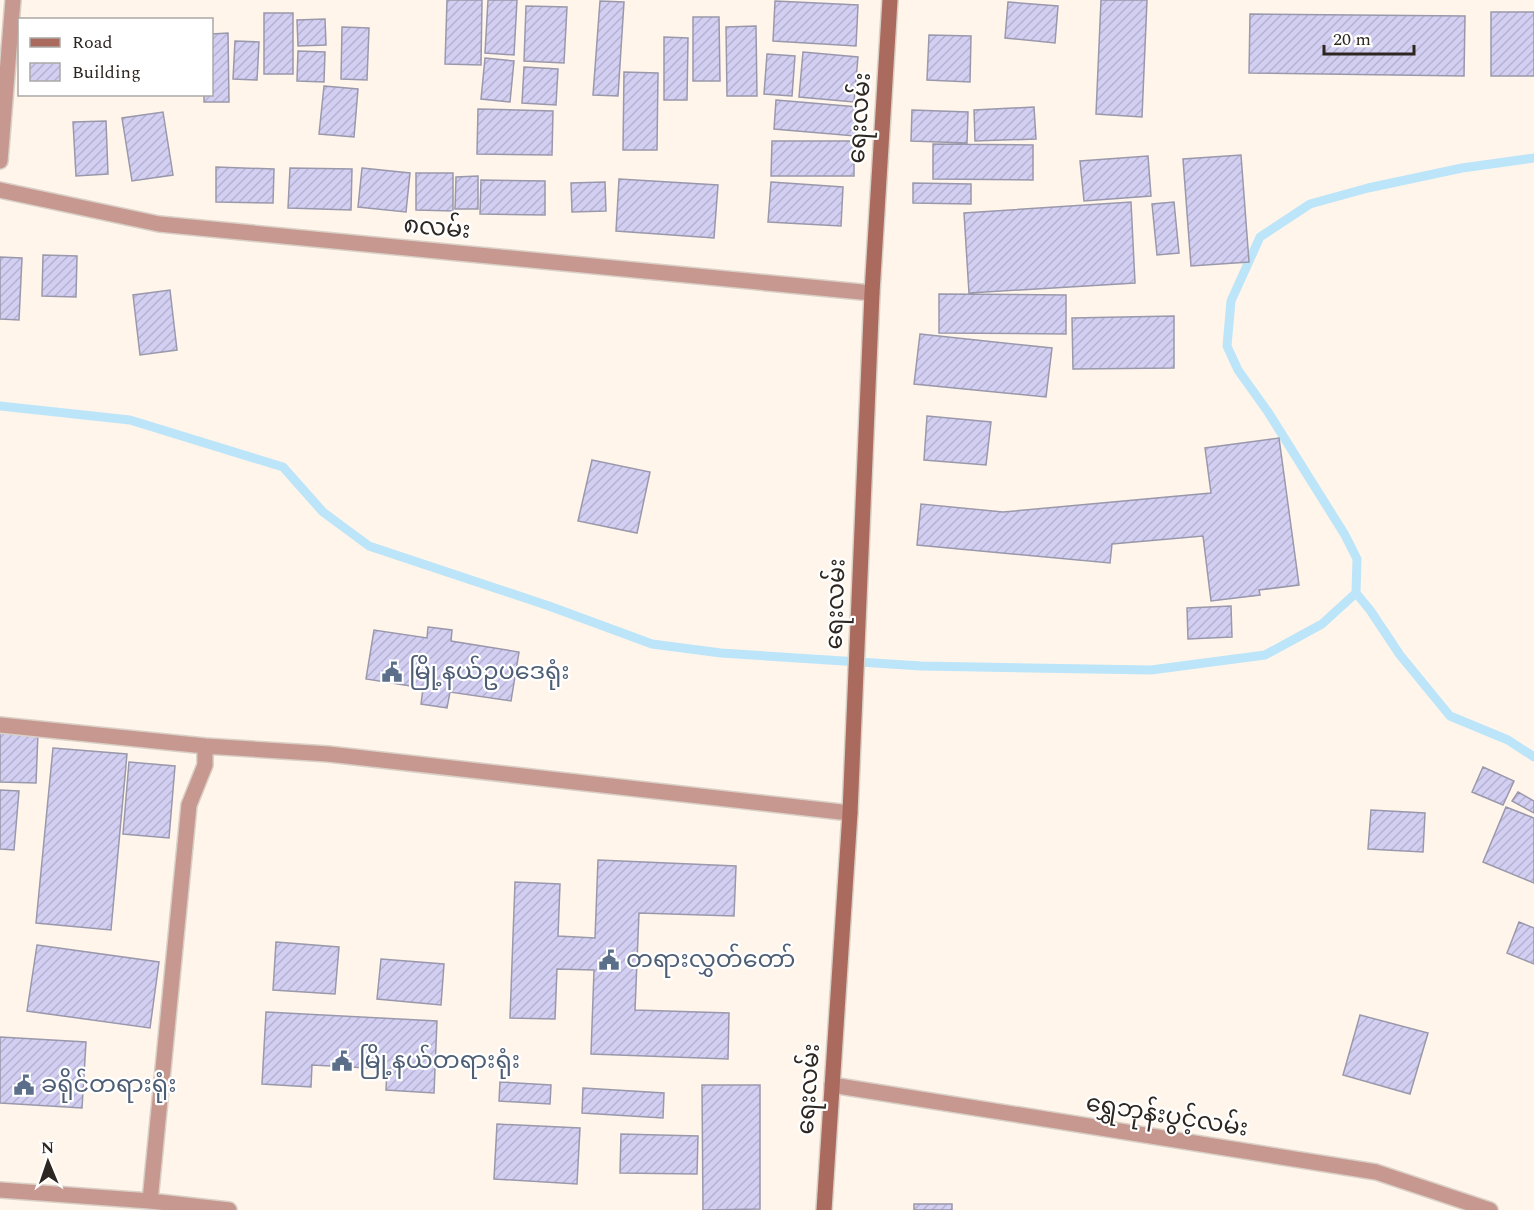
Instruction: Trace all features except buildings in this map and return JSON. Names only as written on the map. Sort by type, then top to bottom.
[{"type":"street","points":[[0,161],[13,0]]},
{"type":"street","name":"ရေးလမ်း","points":[[824,1210],[850,813],[872,293],[890,0]]},
{"type":"street","name":"၈လမ်း","points":[[0,190],[159,224],[872,293]]},
{"type":"street","points":[[0,724],[205,746],[328,754],[850,813]]},
{"type":"street","points":[[150,1201],[189,805],[205,765],[205,746]]},
{"type":"street","name":"ရွှေဘုန်းပွင့်လမ်း","points":[[832,1085],[1376,1172],[1490,1210]]},
{"type":"street","points":[[0,1190],[150,1201],[229,1210]]},
{"type":"waterway","points":[[1534,158],[1462,168],[1368,188],[1310,204],[1260,237],[1231,301],[1227,346],[1238,370],[1268,412],[1345,535],[1357,559],[1356,593],[1400,655],[1450,716],[1508,740],[1534,757]]},
{"type":"waterway","points":[[0,406],[130,420],[283,467],[323,512],[369,546],[549,606],[652,644],[721,653],[921,666],[1151,670],[1265,655],[1322,624],[1356,593]]},
{"type":"place","name":"မြို့နယ်ဥပဒေရုံး","points":[[392,672]]},
{"type":"place","name":"တရားလွှတ်တော်","points":[[609,960]]},
{"type":"place","name":"မြို့နယ်တရားရုံး","points":[[342,1061]]},
{"type":"place","name":"ခရိုင်တရားရုံး","points":[[24,1085]]}]
